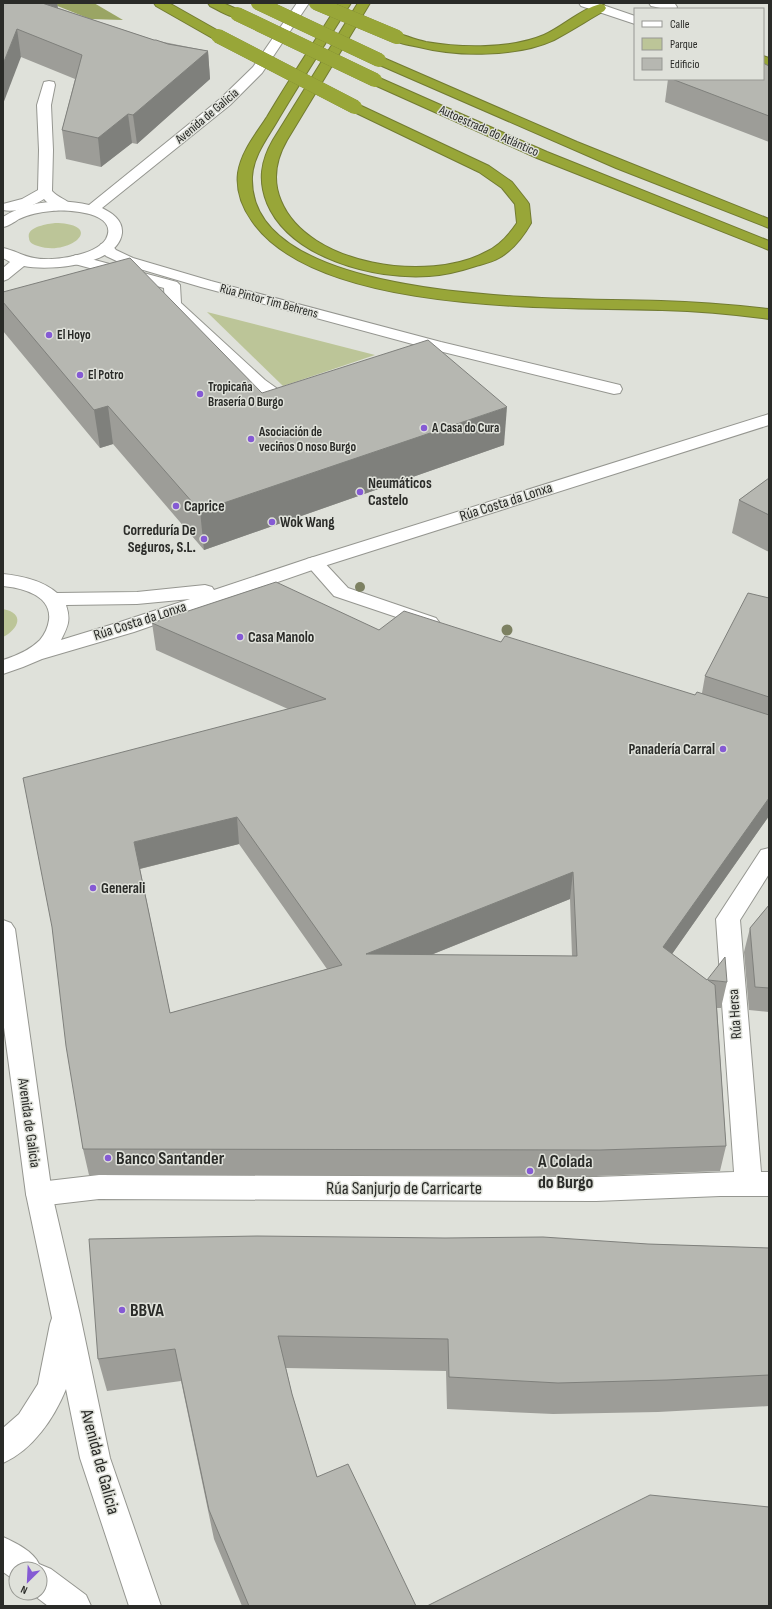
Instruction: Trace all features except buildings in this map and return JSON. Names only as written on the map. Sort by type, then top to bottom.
[{"type":"highway","points":[[160,3],[218,36],[356,107],[484,169],[507,185],[522,204],[524,223],[513,240],[492,256],[460,266],[424,272],[386,269],[347,261],[316,248],[291,231],[274,209],[268,186],[269,162],[286,130],[364,3]]},
{"type":"highway","name":"Autoestrada do Atlántico","points":[[214,3],[375,80],[542,154],[769,246]]},
{"type":"highway","name":"Autoestrada do Atlántico","points":[[258,3],[379,60],[555,138],[769,224]]},
{"type":"highway","points":[[316,3],[416,44],[434,48],[461,50],[492,50],[523,45],[549,38],[604,5]]},
{"type":"highway","points":[[345,3],[254,148],[245,174],[248,202],[261,226],[287,249],[320,266],[362,281],[438,294],[515,302],[700,307],[769,314]]},
{"type":"main road","name":"Avenida de Galicia","points":[[91,210],[226,102],[258,70],[303,3]]},
{"type":"main road","points":[[585,3],[604,5],[633,18]]},
{"type":"main road","points":[[655,3],[670,7]]},
{"type":"main road","points":[[49,85],[44,105],[46,150],[45,192],[51,199],[65,206]]},
{"type":"main road","points":[[5,207],[36,200],[45,192]]},
{"type":"main road","points":[[3,224],[17,215],[30,210],[51,206],[65,206],[100,212],[110,219],[115,227],[115,236],[106,247],[98,253],[63,263],[43,264],[21,260],[9,256],[3,252]]},
{"type":"main road","points":[[5,207],[30,210]]},
{"type":"main road","name":"Rúa Pintor Tim Behrens","points":[[106,247],[111,253],[128,261],[206,284],[437,346],[614,389]]},
{"type":"main road","points":[[3,276],[21,260]]},
{"type":"main road","points":[[76,260],[172,285],[173,304],[259,384],[276,396],[309,389]]},
{"type":"main road","points":[[410,356],[437,346]]},
{"type":"main road","name":"Rúa Costa da Lonxa","points":[[35,654],[127,627],[314,563],[769,419]]},
{"type":"main road","points":[[314,563],[341,592],[446,628]]},
{"type":"main road","points":[[3,667],[20,662],[35,654],[50,641],[58,627],[60,612],[53,599],[43,590],[29,584],[6,578]]},
{"type":"main road","name":"Rúa Costa da Lonxa","points":[[53,599],[137,598],[244,586]]},
{"type":"main road","name":"Rúa Hersa","points":[[759,1184],[728,919],[769,856]]},
{"type":"main road","name":"Avenida de Galicia","points":[[3,929],[40,1194],[95,1458],[145,1606]]},
{"type":"main road","name":"Rúa Sanjurjo de Carricarte","points":[[40,1194],[99,1187],[596,1189],[759,1184]]},
{"type":"main road","name":"Avenida de Galicia","points":[[3,1448],[30,1424],[52,1388],[66,1315]]},
{"type":"main road","points":[[3,1553],[14,1561]]},
{"type":"main road","points":[[48,1586],[75,1606]]},
{"type":"green space","points":[[50,3],[94,3],[123,20],[90,19]]},
{"type":"green space","points":[[55,223],[71,225],[79,229],[81,234],[78,239],[71,244],[61,247],[50,248],[36,246],[29,240],[29,234],[34,229],[47,224]]},
{"type":"green space","points":[[207,312],[375,355],[283,386]]},
{"type":"green space","points":[[3,609],[15,614],[17,622],[13,630],[3,637]]},
{"type":"place","name":"El Hoyo","points":[[49,335]]},
{"type":"place","name":"El Potro","points":[[80,375]]},
{"type":"place","name":"Tropicaña Brasería O Burgo","points":[[200,394]]},
{"type":"place","name":"A Casa do Cura","points":[[424,428]]},
{"type":"place","name":"Asociación de veciños O noso Burgo","points":[[251,439]]},
{"type":"place","name":"Neumáticos Castelo","points":[[360,492]]},
{"type":"place","name":"Caprice","points":[[176,506]]},
{"type":"place","name":"Wok Wang","points":[[272,522]]},
{"type":"place","name":"Correduría De Seguros, S.L.","points":[[204,539]]},
{"type":"place","name":"Casa Manolo","points":[[240,637]]},
{"type":"place","name":"Panadería Carral","points":[[723,749]]},
{"type":"place","name":"Generali","points":[[93,888]]},
{"type":"place","name":"Banco Santander","points":[[108,1158]]},
{"type":"place","name":"A Colada do Burgo","points":[[530,1171]]},
{"type":"place","name":"BBVA","points":[[122,1310]]}]
